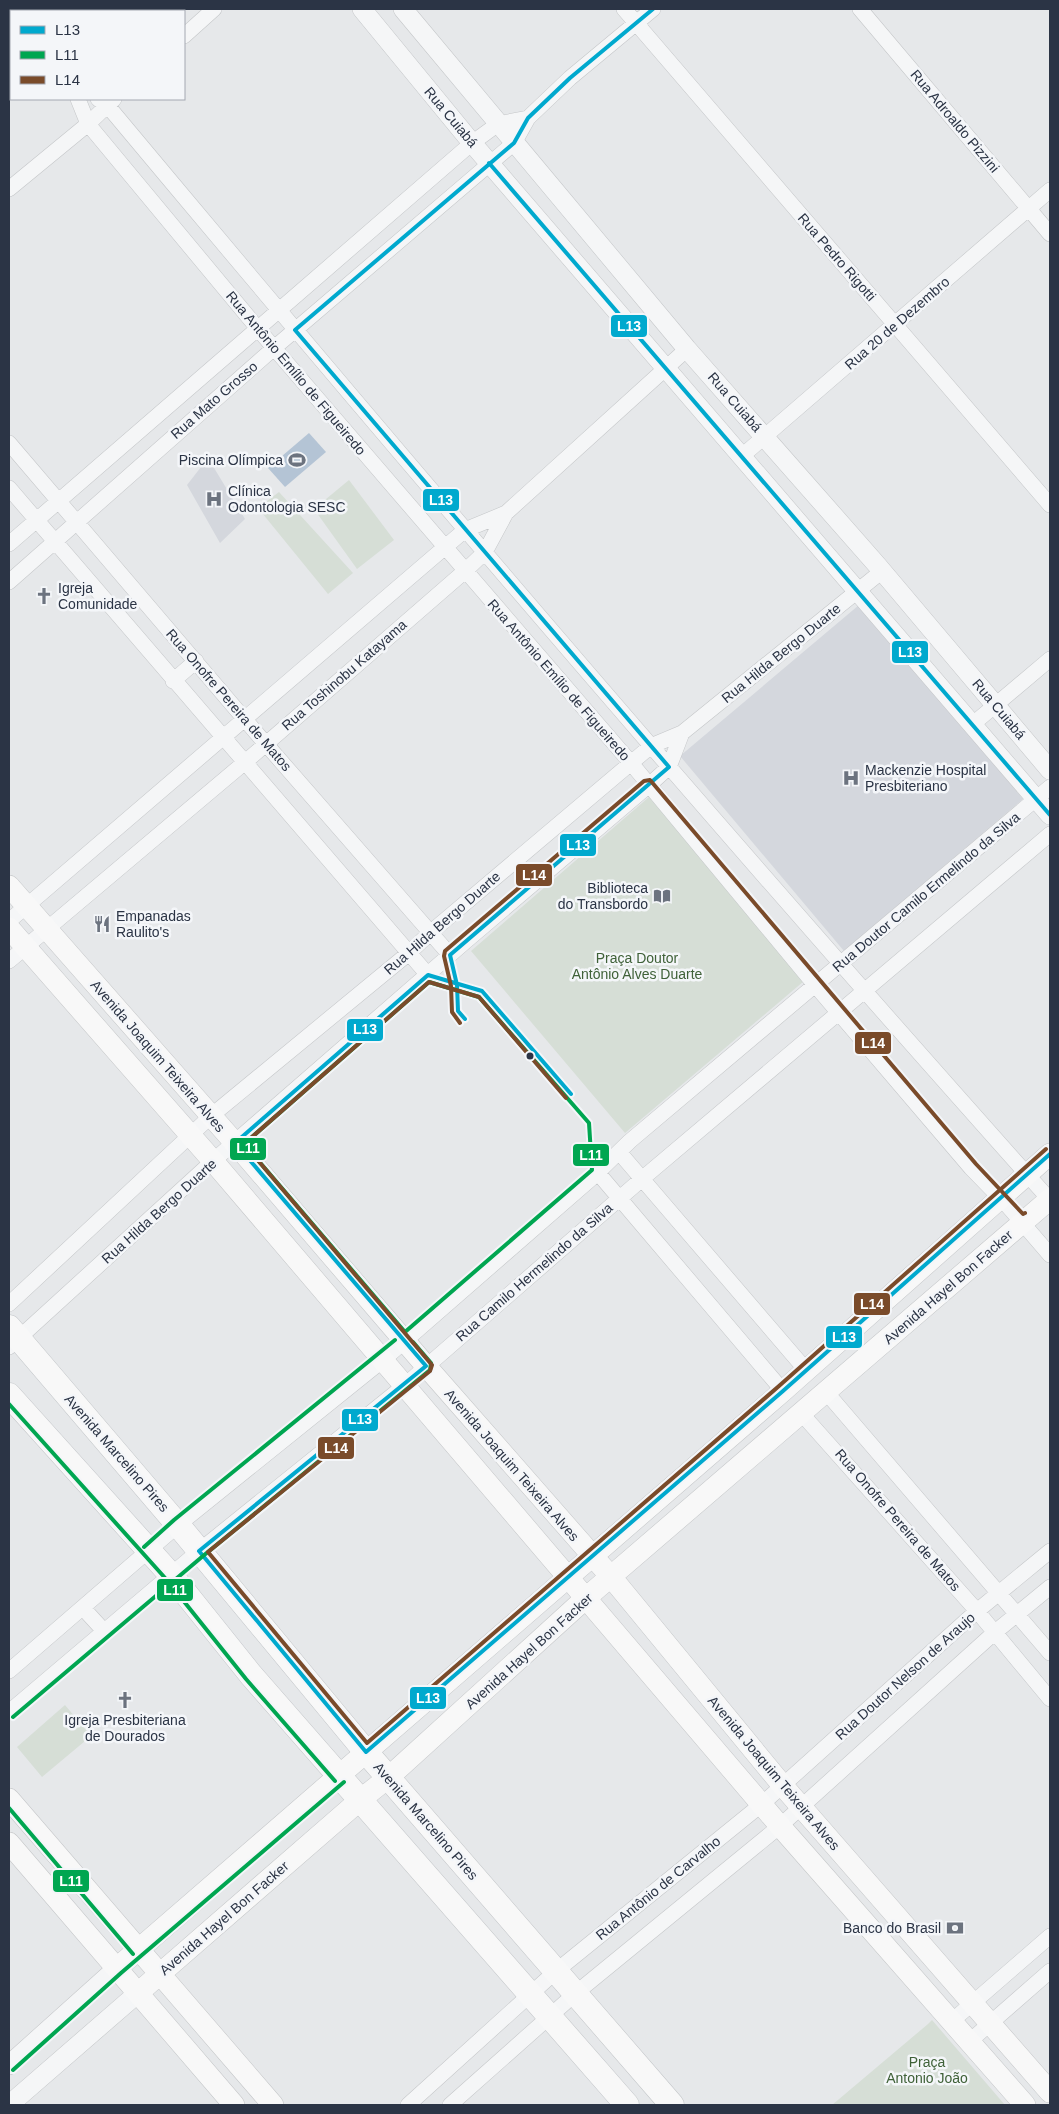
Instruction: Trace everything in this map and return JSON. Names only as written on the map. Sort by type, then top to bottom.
[{"type":"main road","name":"Avenida Joaquim Teixeira Alves","points":[[9,886],[612,1578],[784,1786],[1050,2092]]},
{"type":"main road","name":"Avenida Joaquim Teixeira Alves","points":[[9,928],[213,1161],[780,1826],[1025,2105]]},
{"type":"main road","points":[[117,1968],[340,1777],[366,1752],[783,1391],[1050,1154]]},
{"type":"main road","name":"Avenida Hayel Bon Facker","points":[[138,1993],[360,1800],[389,1778],[587,1598],[1050,1200]]},
{"type":"main road","name":"Avenida Marcelino Pires","points":[[12,1338],[178,1525],[366,1752],[672,2105]]},
{"type":"main road","points":[[9,1395],[148,1552],[171,1575],[251,1675],[627,2105]]},
{"type":"main road","points":[[9,1799],[273,2105]]},
{"type":"main road","points":[[9,1843],[234,2105]]},
{"type":"street","points":[[185,35],[214,9]]},
{"type":"street","name":"Rua Cuiabá","points":[[362,9],[489,163],[667,367],[1050,815]]},
{"type":"street","name":"Rua Cuiabá","points":[[403,9],[688,349],[765,436],[1050,770]]},
{"type":"street","name":"Rua Pedro Rigotti","points":[[624,9],[1050,505]]},
{"type":"street","name":"Rua Mato Grosso","points":[[9,582],[274,348],[514,143],[528,118],[570,78],[653,9]]},
{"type":"street","name":"Rua Adroaldo Pizzini","points":[[860,9],[1050,234]]},
{"type":"street","name":"Rua Antônio Emílio de Figueiredo","points":[[78,100],[88,124],[257,328],[444,548],[631,763],[648,786],[970,1168],[1000,1197],[1050,1255]]},
{"type":"street","points":[[9,188],[88,124],[106,101]]},
{"type":"street","name":"Rua Antônio Emílio de Figueiredo","points":[[106,101],[278,310],[465,530],[840,965],[1050,1200]]},
{"type":"street","name":"Rua Mato Grosso","points":[[9,544],[472,143],[498,124],[528,118]]},
{"type":"street","name":"Rua 20 de Dezembro","points":[[742,456],[1050,190]]},
{"type":"street","name":"Rua Toshinobu Katayama","points":[[9,961],[244,763],[465,571],[485,552],[506,513],[688,349]]},
{"type":"street","name":"Rua Onofre Pereira de Matos","points":[[9,443],[265,743],[450,955]]},
{"type":"street","points":[[9,488],[222,738],[428,975]]},
{"type":"street","name":"Rua Toshinobu Katayama","points":[[9,921],[465,530],[506,513]]},
{"type":"street","name":"Rua Hilda Bergo Duarte","points":[[9,1304],[211,1116],[409,953],[431,932],[651,746],[682,733],[881,572]]},
{"type":"street","points":[[974,724],[1050,659]]},
{"type":"street","points":[[173,681],[196,662]]},
{"type":"street","name":"Rua Hilda Bergo Duarte","points":[[12,1338],[234,1142],[648,786],[669,767],[682,733]]},
{"type":"street","name":"Rua Doutor Camilo Ermelindo da Silva","points":[[619,1152],[1050,787]]},
{"type":"street","points":[[643,1178],[1050,834]]},
{"type":"street","points":[[9,1671],[178,1525],[383,1360],[598,1173],[619,1152],[806,1370]]},
{"type":"street","points":[[598,1173],[783,1391]]},
{"type":"street","name":"Rua Camilo Hermelindo da Silva","points":[[426,1366],[643,1178]]},
{"type":"street","points":[[9,1712],[199,1551],[404,1386],[426,1366]]},
{"type":"street","name":"Rua Onofre Pereira de Matos","points":[[826,1392],[1050,1653]]},
{"type":"street","name":"Rua Onofre Pereira de Matos","points":[[801,1413],[977,1611],[1050,1698]]},
{"type":"street","name":"Rua Doutor Nelson de Araujo","points":[[762,1804],[977,1611],[1050,1552]]},
{"type":"street","name":"Rua Doutor Nelson de Araujo","points":[[780,1826],[994,1633],[1050,1587]]},
{"type":"street","points":[[83,1608],[104,1631]]},
{"type":"street","name":"Rua Antônio de Carvalho","points":[[408,2105],[555,1972],[762,1804]]},
{"type":"street","name":"Rua Antônio de Carvalho","points":[[450,2105],[576,1993],[780,1826]]},
{"type":"street","points":[[952,2021],[1050,1936]]},
{"type":"street","points":[[9,2065],[117,1968]]},
{"type":"street","points":[[970,2041],[1050,1971]]},
{"type":"street","name":"Avenida Hayel Bon Facker","points":[[9,2105],[138,1993]]},
{"type":"shaded area","name":"Clínica Odontologia SESC","points":[[208,458],[245,519],[220,543],[187,485]]},
{"type":"shaded area","name":"Mackenzie Hospital Presbiteriano","points":[[859,605],[1023,799],[844,951],[680,756]]},
{"type":"green space","points":[[349,480],[394,540],[357,569],[314,509]]},
{"type":"green space","points":[[279,492],[353,573],[328,594],[258,508]]},
{"type":"green space","name":"Praça Doutor Antônio Alves Duarte","points":[[649,797],[804,981],[625,1133],[471,951]]},
{"type":"green space","points":[[65,1705],[91,1736],[42,1777],[17,1747]]},
{"type":"green space","name":"Praça Antonio João","points":[[932,2020],[1005,2105],[832,2105],[928,2024]]},
{"type":"water","name":"Piscina Olímpica","points":[[309,433],[326,452],[285,487],[268,468]]},
{"type":"transit line","name":"L13","points":[[465,1019],[458,1011],[457,985],[450,955],[669,767],[295,330],[514,143],[528,118],[570,78],[653,9]]},
{"type":"transit line","name":"L13","points":[[489,163],[1050,815]]},
{"type":"transit line","name":"L14","points":[[460,1023],[452,1012],[451,986],[444,956],[445,951],[644,781],[650,780],[976,1164],[1023,1214],[1025,1213]]},
{"type":"transit line","name":"L13","points":[[571,1094],[482,991],[428,975],[235,1143],[426,1366],[199,1551],[366,1752],[783,1391],[1050,1154]]},
{"type":"transit line","name":"L11","points":[[429,982],[479,997],[589,1123],[592,1170],[405,1332],[244,1144],[429,982]]},
{"type":"transit line","name":"L14","points":[[566,1098],[479,997],[429,982],[244,1144],[432,1365],[430,1371],[208,1552],[367,1743],[779,1386],[1046,1149]]},
{"type":"transit line","name":"L11","points":[[144,1547],[174,1520],[395,1340]]},
{"type":"transit line","name":"L11","points":[[13,1717],[203,1556],[430,1370],[431,1363],[413,1342]]},
{"type":"transit line","name":"L11","points":[[9,1404],[166,1579],[246,1679],[335,1781]]},
{"type":"transit line","name":"L11","points":[[13,2070],[121,1973],[344,1782]]},
{"type":"transit line","name":"L11","points":[[9,1808],[133,1954]]},
{"type":"place","name":"Piscina Olímpica","points":[[297,460]]},
{"type":"place","name":"Clínica Odontologia SESC","points":[[214,499]]},
{"type":"place","name":"Igreja Comunidade","points":[[44,596]]},
{"type":"place","name":"Mackenzie Hospital Presbiteriano","points":[[851,778]]},
{"type":"place","name":"Biblioteca do Transbordo","points":[[662,896]]},
{"type":"place","name":"Empanadas Raulito's","points":[[102,924]]},
{"type":"place","name":"Igreja Presbiteriana de Dourados","points":[[125,1700]]},
{"type":"place","name":"Banco do Brasil","points":[[955,1928]]}]
